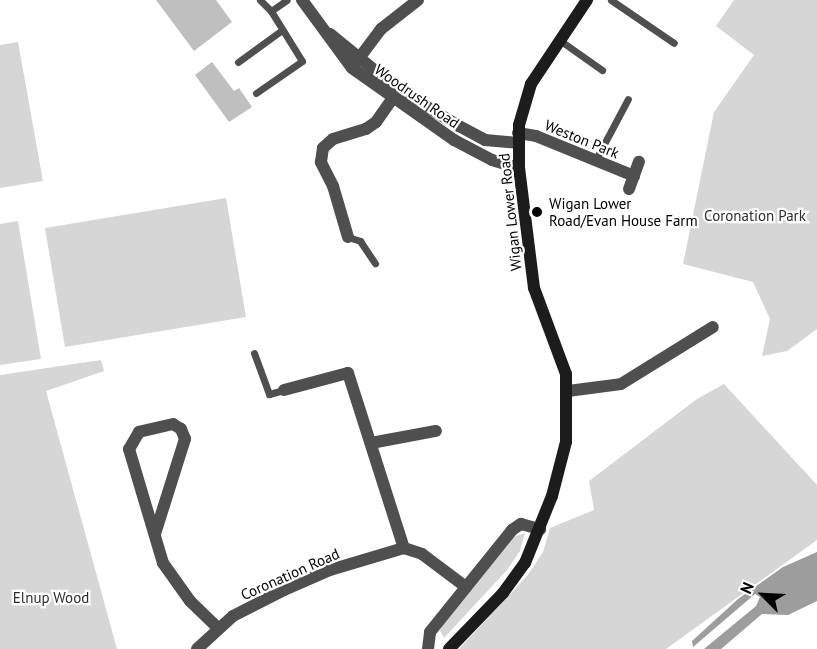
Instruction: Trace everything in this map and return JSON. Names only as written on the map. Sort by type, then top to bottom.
[{"type":"main road","name":"Wigan Lower Road","points":[[449,649],[517,576],[540,529],[566,442],[568,391],[561,359],[534,288],[519,168],[518,138],[526,95],[558,39],[587,0]]},
{"type":"street","name":"Woodrush Road","points":[[302,0],[355,63],[454,140],[492,160],[519,168]]},
{"type":"street","points":[[355,63],[381,29],[418,0]]},
{"type":"street","name":"Woodrush Road","points":[[395,94],[485,140],[518,138]]},
{"type":"street","points":[[348,237],[337,222],[321,162],[323,148],[333,139],[366,129],[395,94]]},
{"type":"street","name":"Weston Park","points":[[518,138],[536,136],[634,176]]},
{"type":"street","name":"Weston Park","points":[[628,189],[639,162]]},
{"type":"street","points":[[568,391],[621,384],[708,330],[696,322]]},
{"type":"street","points":[[284,390],[348,373],[404,548],[422,554],[466,587]]},
{"type":"street","points":[[155,534],[185,439],[182,429],[173,424],[139,432],[130,445],[155,534],[171,577],[217,627]]},
{"type":"street","points":[[371,443],[436,431]]},
{"type":"street","points":[[428,649],[429,632],[516,526],[540,529]]},
{"type":"street","name":"Coronation Road","points":[[197,649],[217,627],[284,590],[330,570],[404,548]]},
{"type":"lane","points":[[256,93],[302,61],[271,11],[260,0]]},
{"type":"lane","points":[[271,11],[287,0]]},
{"type":"lane","points":[[611,0],[674,43]]},
{"type":"lane","points":[[238,63],[282,30]]},
{"type":"lane","points":[[558,39],[602,70]]},
{"type":"lane","points":[[595,160],[627,99]]},
{"type":"lane","points":[[348,237],[360,241],[375,262]]},
{"type":"lane","points":[[254,353],[269,394],[284,390]]},
{"type":"green space","name":"Coronation Park","points":[[734,0],[817,0],[817,329],[787,351],[762,356],[770,319],[753,282],[683,264],[714,112],[754,55],[716,26]]},
{"type":"green space","points":[[18,42],[43,181],[0,188],[0,45]]},
{"type":"green space","points":[[226,198],[246,317],[65,347],[45,228]]},
{"type":"green space","points":[[18,221],[41,359],[0,365],[0,224]]},
{"type":"green space","name":"Elnup Wood","points":[[101,360],[104,371],[46,391],[117,649],[0,649],[0,375]]},
{"type":"green space","points":[[724,384],[817,485],[817,540],[666,649],[459,649],[527,576],[543,552],[550,528],[594,510],[589,481],[697,399]]},
{"type":"green space","points":[[525,533],[520,551],[507,570],[444,638],[440,630],[443,624],[511,538]]},
{"type":"shaded area","points":[[817,552],[817,601],[788,615],[762,614],[721,649],[704,649],[756,606],[760,597],[755,594],[693,647],[692,641],[738,599],[783,567]]},
{"type":"building","points":[[156,0],[216,0],[232,22],[194,51]]},
{"type":"building","points":[[212,62],[234,91],[239,88],[252,107],[229,122],[195,75]]},
{"type":"place","name":"Wigan Lower Road/Evan House Farm","points":[[537,212]]}]
